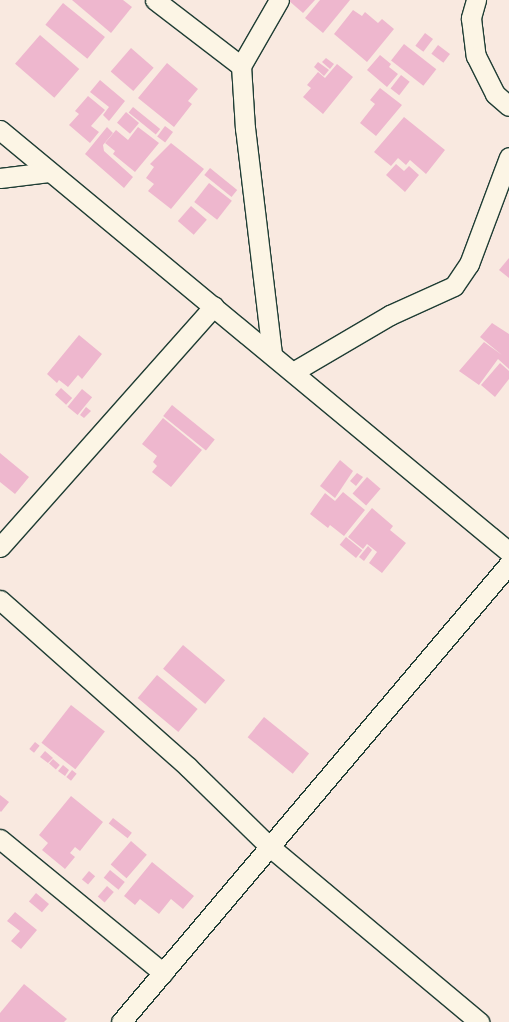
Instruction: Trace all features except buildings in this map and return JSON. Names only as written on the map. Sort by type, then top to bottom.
[{"type":"street","points":[[155,0],[241,66]]},
{"type":"street","points":[[272,354],[245,129],[241,66],[279,0]]},
{"type":"street","points":[[470,1],[476,56],[495,94],[509,106]]},
{"type":"street","points":[[0,130],[48,172],[214,306],[509,552]]},
{"type":"street","points":[[293,372],[390,315],[454,286],[469,264],[509,157]]},
{"type":"street","points":[[0,178],[48,172]]},
{"type":"street","points":[[0,547],[214,306]]},
{"type":"street","points":[[121,1022],[509,564]]},
{"type":"street","points":[[0,600],[188,767],[270,847],[480,1022]]},
{"type":"street","points":[[0,839],[163,973]]}]
